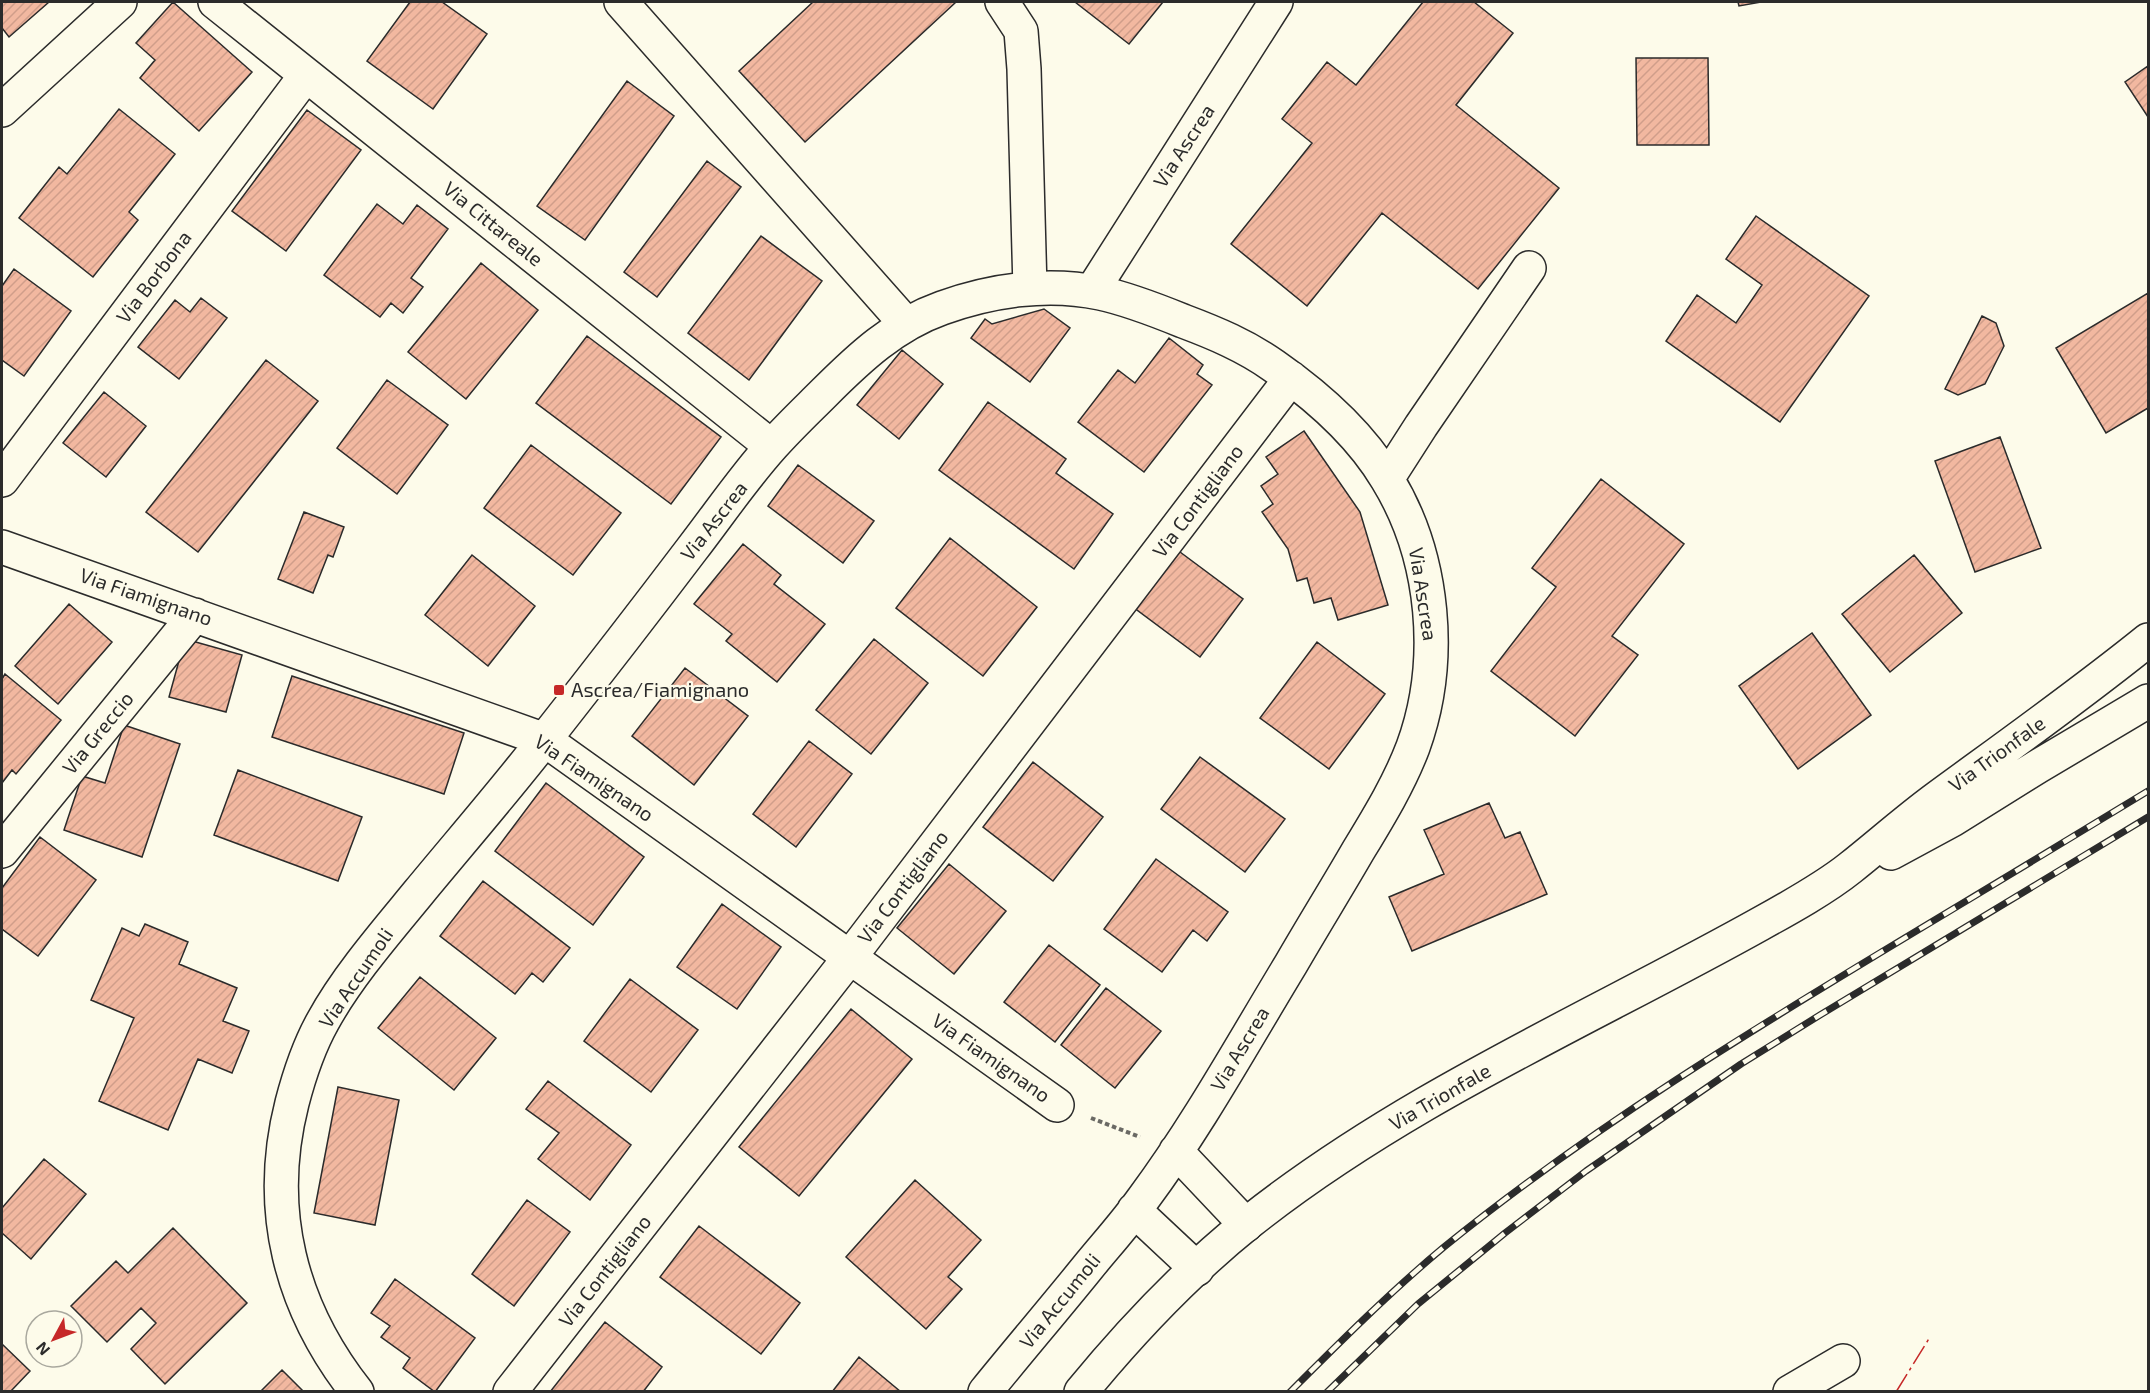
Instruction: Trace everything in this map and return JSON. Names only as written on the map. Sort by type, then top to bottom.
[{"type":"street","points":[[2,110],[120,2]]},
{"type":"street","name":"Via Cittareale","points":[[215,2],[771,446]]},
{"type":"street","points":[[621,2],[906,324]]},
{"type":"street","points":[[1002,2],[1021,30],[1030,289]]},
{"type":"street","name":"Via Ascrea","points":[[1092,291],[1276,2]]},
{"type":"street","name":"Via Borbona","points":[[2,480],[306,75]]},
{"type":"street","points":[[1387,479],[1529,268]]},
{"type":"street","name":"Via Ascrea","points":[[545,740],[771,446],[856,362],[906,324],[936,310],[1000,292],[1055,287],[1092,291],[1132,302],[1208,330],[1248,350],[1291,378],[1342,423],[1365,449],[1387,479],[1401,504],[1416,545],[1429,609],[1431,665],[1427,692],[1413,746],[1389,800],[1212,1096],[1176,1151]]},
{"type":"street","name":"Via Contigliano","points":[[510,1392],[850,957],[1291,378]]},
{"type":"street","name":"Via Fiamignano","points":[[2,547],[545,740],[1057,1104]]},
{"type":"street","name":"Via Greccio","points":[[2,852],[195,615]]},
{"type":"street","name":"Via Trionfale","points":[[1081,1392],[1144,1321],[1197,1269],[1246,1225],[1322,1169],[1431,1099],[1761,923],[1848,870],[1899,827],[2106,674],[2148,640]]},
{"type":"street","name":"Via Trionfale","points":[[1848,870],[1889,854],[1925,835],[2148,701]]},
{"type":"street","name":"Via Accumoli","points":[[357,1392],[340,1371],[311,1321],[297,1287],[288,1256],[282,1224],[282,1193],[283,1161],[290,1109],[307,1059],[323,1022],[348,983],[397,918],[545,740]]},
{"type":"street","points":[[1176,1151],[1246,1225]]},
{"type":"street","name":"Via Accumoli","points":[[985,1392],[1134,1210],[1176,1151]]},
{"type":"street","points":[[1134,1210],[1197,1269]]},
{"type":"street","points":[[1790,1392],[1843,1361]]},
{"type":"path","points":[[1057,1104],[1176,1151]]},
{"type":"building","points":[[2,2],[49,2],[9,37],[2,28]]},
{"type":"building","points":[[173,2],[252,72],[199,131],[140,78],[155,60],[136,43]]},
{"type":"building","points":[[410,2],[442,2],[487,34],[433,109],[367,61]]},
{"type":"building","points":[[813,2],[956,2],[805,142],[739,71]]},
{"type":"building","points":[[1075,2],[1163,2],[1129,44]]},
{"type":"building","points":[[1423,2],[1474,2],[1513,33],[1456,105],[1559,188],[1478,289],[1382,213],[1307,306],[1231,244],[1312,143],[1282,119],[1327,62],[1356,85]]},
{"type":"building","points":[[1738,2],[1761,2],[1739,6]]},
{"type":"building","points":[[1636,58],[1708,58],[1709,145],[1637,145]]},
{"type":"building","points":[[2148,66],[2148,117],[2125,82]]},
{"type":"building","points":[[627,81],[674,116],[585,240],[537,206]]},
{"type":"building","points":[[119,109],[175,154],[129,212],[138,220],[93,277],[19,218],[59,167],[67,174]]},
{"type":"building","points":[[307,110],[361,150],[286,251],[232,211]]},
{"type":"building","points":[[707,161],[741,187],[657,297],[624,272]]},
{"type":"building","points":[[377,204],[403,224],[417,205],[448,229],[411,278],[423,287],[403,313],[391,303],[380,317],[324,275]]},
{"type":"building","points":[[1756,216],[1869,296],[1780,422],[1666,341],[1697,295],[1736,323],[1762,285],[1726,259]]},
{"type":"building","points":[[761,236],[822,281],[749,380],[688,333]]},
{"type":"building","points":[[481,263],[538,310],[466,399],[408,352]]},
{"type":"building","points":[[14,269],[71,311],[24,376],[2,360],[2,286]]},
{"type":"building","points":[[2148,293],[2148,408],[2106,433],[2056,348]]},
{"type":"building","points":[[201,298],[227,318],[179,379],[138,347],[175,300],[190,312]]},
{"type":"building","points":[[1044,309],[1070,328],[1030,382],[971,338],[985,319],[992,324]]},
{"type":"building","points":[[1982,316],[1996,323],[2004,346],[1985,384],[1958,395],[1945,389]]},
{"type":"building","points":[[587,336],[721,437],[671,504],[536,403]]},
{"type":"building","points":[[1169,338],[1203,365],[1197,374],[1212,385],[1144,472],[1078,422],[1118,370],[1135,383]]},
{"type":"building","points":[[902,350],[943,384],[899,439],[857,405]]},
{"type":"building","points":[[266,360],[318,401],[198,552],[146,512]]},
{"type":"building","points":[[387,380],[448,425],[397,494],[337,448]]},
{"type":"building","points":[[104,392],[146,426],[106,477],[63,443]]},
{"type":"building","points":[[988,402],[1066,459],[1056,473],[1113,514],[1074,569],[939,470]]},
{"type":"building","points":[[1304,431],[1360,512],[1388,605],[1338,620],[1331,598],[1314,603],[1307,578],[1297,581],[1288,549],[1262,512],[1273,504],[1261,486],[1278,474],[1266,457]]},
{"type":"building","points":[[2000,437],[2041,548],[1975,572],[1935,461]]},
{"type":"building","points":[[531,445],[621,513],[573,575],[484,508]]},
{"type":"building","points":[[798,465],[874,521],[843,563],[768,506]]},
{"type":"building","points":[[1601,479],[1684,544],[1612,636],[1638,655],[1575,736],[1491,671],[1556,587],[1532,568]]},
{"type":"building","points":[[304,512],[344,527],[333,557],[328,555],[313,593],[278,579]]},
{"type":"building","points":[[950,538],[1037,607],[983,676],[896,608]]},
{"type":"building","points":[[743,544],[781,575],[774,584],[825,624],[777,682],[726,641],[732,634],[694,604]]},
{"type":"building","points":[[1176,549],[1243,599],[1200,657],[1133,607]]},
{"type":"building","points":[[472,555],[535,606],[488,666],[425,615]]},
{"type":"building","points":[[1914,555],[1962,613],[1890,672],[1842,614]]},
{"type":"building","points":[[69,604],[112,642],[58,704],[15,666]]},
{"type":"building","points":[[1812,633],[1871,715],[1798,769],[1739,686]]},
{"type":"building","points":[[185,639],[242,655],[226,712],[169,697]]},
{"type":"building","points":[[874,639],[928,683],[871,754],[816,710]]},
{"type":"building","points":[[1317,642],[1385,694],[1329,769],[1260,718]]},
{"type":"building","points":[[685,668],[748,716],[694,785],[632,736]]},
{"type":"building","points":[[5,674],[61,720],[16,774],[12,770],[2,783],[2,679]]},
{"type":"building","points":[[292,676],[464,733],[444,794],[272,737]]},
{"type":"building","points":[[124,725],[180,744],[142,857],[64,830],[82,776],[105,783]]},
{"type":"building","points":[[809,741],[852,774],[796,847],[753,814]]},
{"type":"building","points":[[1200,757],[1285,819],[1245,872],[1161,809]]},
{"type":"building","points":[[1033,762],[1103,817],[1053,881],[983,827]]},
{"type":"building","points":[[238,770],[362,817],[338,881],[214,835]]},
{"type":"building","points":[[546,783],[644,857],[593,925],[495,851]]},
{"type":"building","points":[[1489,803],[1505,838],[1520,832],[1547,894],[1412,951],[1389,897],[1444,874],[1424,830]]},
{"type":"building","points":[[40,837],[96,880],[38,956],[2,929],[2,888]]},
{"type":"building","points":[[1156,859],[1228,912],[1207,941],[1193,930],[1162,972],[1104,929]]},
{"type":"building","points":[[949,864],[1006,911],[954,974],[897,928]]},
{"type":"building","points":[[483,881],[570,948],[543,982],[532,973],[515,994],[440,936]]},
{"type":"building","points":[[722,904],[781,947],[737,1009],[677,967]]},
{"type":"building","points":[[145,924],[188,942],[179,964],[237,988],[223,1021],[249,1031],[232,1073],[198,1059],[168,1130],[99,1101],[134,1018],[91,1000],[122,928],[139,936]]},
{"type":"building","points":[[1049,945],[1100,985],[1055,1042],[1004,1002]]},
{"type":"building","points":[[420,977],[496,1038],[454,1090],[378,1028]]},
{"type":"building","points":[[630,979],[698,1030],[651,1092],[584,1041]]},
{"type":"building","points":[[1106,988],[1161,1031],[1115,1088],[1061,1045]]},
{"type":"building","points":[[851,1009],[912,1059],[799,1196],[739,1147]]},
{"type":"building","points":[[548,1081],[631,1145],[590,1200],[538,1159],[559,1133],[526,1109]]},
{"type":"building","points":[[338,1087],[399,1100],[375,1225],[314,1213]]},
{"type":"building","points":[[44,1159],[86,1194],[31,1259],[2,1233],[2,1208]]},
{"type":"building","points":[[915,1180],[981,1240],[948,1277],[962,1289],[926,1329],[846,1257]]},
{"type":"building","points":[[527,1200],[570,1232],[514,1306],[472,1274]]},
{"type":"building","points":[[699,1226],[800,1303],[761,1354],[660,1277]]},
{"type":"building","points":[[173,1228],[247,1303],[165,1384],[131,1349],[156,1323],[141,1308],[107,1342],[84,1319],[84,1309],[74,1309],[71,1306],[116,1261],[128,1273]]},
{"type":"building","points":[[395,1279],[475,1338],[435,1392],[403,1368],[410,1358],[381,1337],[390,1326],[371,1313]]},
{"type":"building","points":[[605,1322],[662,1367],[643,1392],[550,1392]]},
{"type":"building","points":[[2,1344],[24,1365],[24,1369],[30,1371],[10,1392],[2,1392]]},
{"type":"building","points":[[859,1357],[901,1392],[832,1392]]},
{"type":"building","points":[[282,1370],[304,1392],[260,1392]]},
{"type":"railway","points":[[1290,1392],[1444,1247],[1500,1203],[1616,1120],[1735,1042],[2148,791]]},
{"type":"railway","points":[[1327,1392],[1418,1304],[1586,1171],[1741,1064],[2148,817]]},
{"type":"power","points":[[1896,1392],[1930,1337]]},
{"type":"place","name":"Ascrea/Fiamignano","points":[[559,690]]}]
